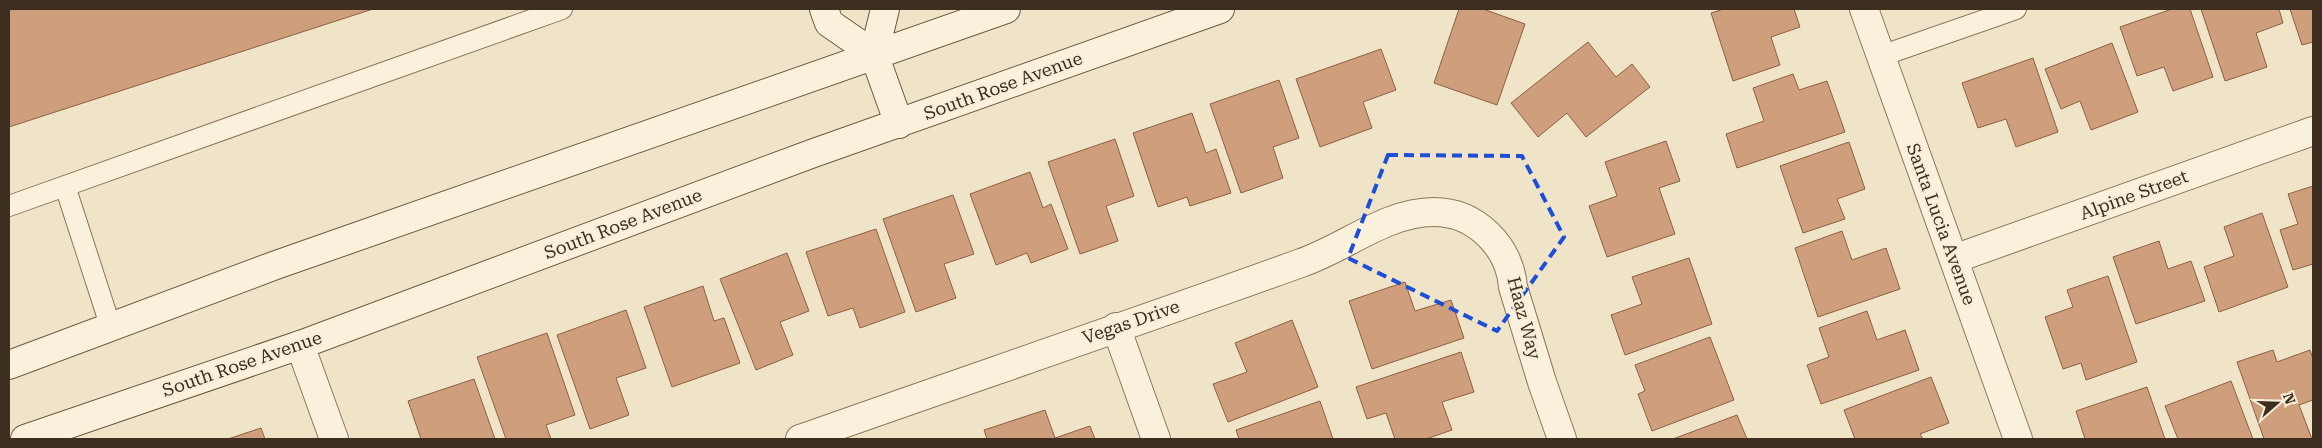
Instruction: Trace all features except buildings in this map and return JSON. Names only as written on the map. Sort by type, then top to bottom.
[{"type":"main road","points":[[824,9],[829,23],[874,54]]},
{"type":"main road","points":[[885,9],[874,54],[899,124]]},
{"type":"main road","points":[[9,365],[286,261],[1006,9]]},
{"type":"main road","name":"South Rose Avenue","points":[[25,439],[300,345],[792,161],[1220,9]]},
{"type":"main road","name":"Santa Lucia Avenue","points":[[1864,9],[2018,439]]},
{"type":"main road","name":"Alpine Street","points":[[1954,259],[2313,131]]},
{"type":"main road","name":"Vegas Drive","points":[[800,439],[1304,262],[1402,216],[1435,212],[1460,216]]},
{"type":"main road","name":"Haaz Way","points":[[1460,216],[1479,226],[1502,250],[1512,273],[1513,287],[1542,382],[1562,439]]},
{"type":"main road","points":[[1116,327],[1156,439]]},
{"type":"main road","points":[[300,345],[334,439]]},
{"type":"lane","points":[[9,206],[562,9]]},
{"type":"lane","points":[[1881,56],[2016,9]]},
{"type":"lane","points":[[65,186],[111,328]]},
{"type":"highlighted area","points":[[1388,155],[1522,156],[1564,237],[1497,331],[1348,258]]}]
